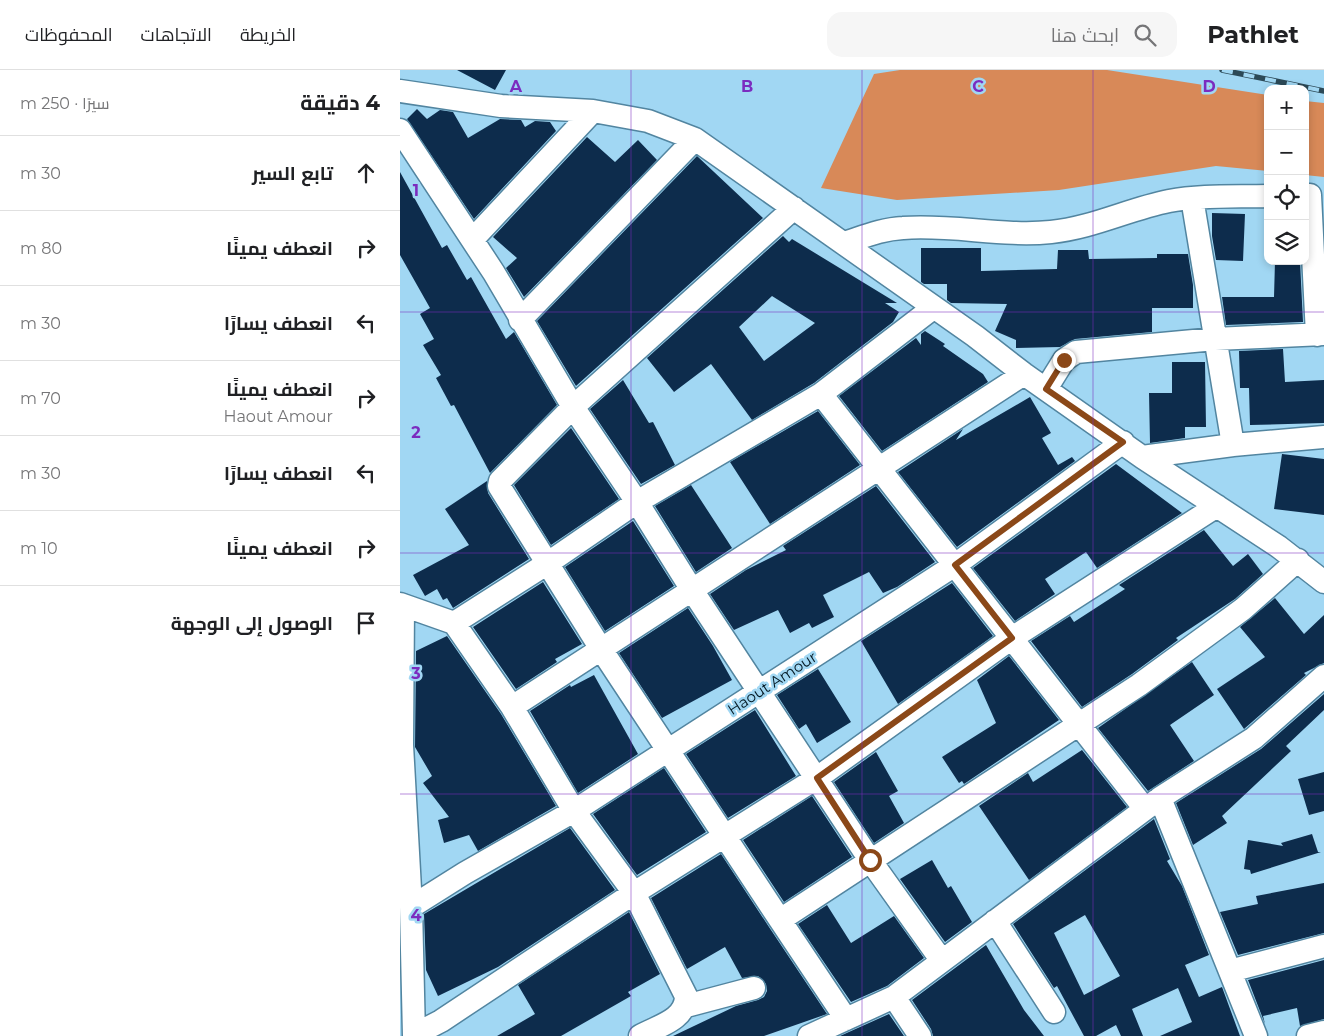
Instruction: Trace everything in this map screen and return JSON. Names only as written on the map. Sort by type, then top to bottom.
[{"type":"street","points":[[400,91],[501,106],[593,112],[648,121],[695,140],[844,243],[1142,457],[1298,560],[1324,582]]},
{"type":"street","points":[[473,240],[593,112]]},
{"type":"street","points":[[400,130],[473,240],[573,407],[637,502],[692,590],[870,860],[942,961]]},
{"type":"street","points":[[520,320],[695,140]]},
{"type":"street","points":[[1046,389],[1064,360],[1076,352],[1215,339],[1320,334],[1313,195]]},
{"type":"street","points":[[844,243],[878,232],[901,228],[1022,233],[1052,232],[1083,227],[1167,201],[1192,198],[1264,196]]},
{"type":"street","points":[[1192,198],[1232,445]]},
{"type":"street","points":[[794,208],[573,407],[500,481],[502,491],[601,649],[846,1019]]},
{"type":"street","points":[[454,623],[548,563],[637,502],[821,394],[933,308]]},
{"type":"street","points":[[512,707],[1024,374]]},
{"type":"street","points":[[821,394],[1078,725],[1152,804],[1230,971],[1256,1036]]},
{"type":"street","points":[[1142,457],[1232,445],[1324,437]]},
{"type":"street","name":"Haout Amour","points":[[411,907],[464,873],[574,811],[955,565],[1123,442]]},
{"type":"street","points":[[640,1036],[681,1014],[686,1006],[686,996],[634,893],[574,811],[512,707],[454,623],[401,605],[401,745],[404,883],[411,907],[414,1036],[446,1029],[634,893],[817,778],[1012,638],[1217,506]]},
{"type":"street","points":[[780,920],[1139,685],[1243,609],[1298,560]]},
{"type":"street","points":[[809,1036],[894,997],[1152,804],[1254,738],[1324,676]]},
{"type":"street","points":[[995,921],[1054,1012]]},
{"type":"street","points":[[1230,971],[1324,946]]},
{"type":"street","points":[[686,1006],[754,988]]},
{"type":"street","points":[[894,997],[920,1036]]},
{"type":"street","points":[[1308,1036],[1324,1032]]},
{"type":"shaded area","points":[[900,70],[1107,70],[1264,94],[1264,171],[1216,166],[1059,190],[897,200],[821,188],[874,74]]},
{"type":"shaded area","points":[[1309,101],[1324,103],[1324,177],[1309,175]]},
{"type":"building","points":[[457,70],[506,70],[495,90]]},
{"type":"building","points":[[417,109],[427,119],[440,110],[453,112],[468,138],[500,119],[521,120],[525,127],[535,121],[550,122],[556,131],[474,219],[407,119]]},
{"type":"building","points":[[587,137],[615,162],[638,140],[657,160],[524,297],[506,268],[517,258],[493,237]]},
{"type":"building","points":[[697,156],[763,218],[576,386],[537,321]]},
{"type":"building","points":[[400,172],[442,248],[447,245],[467,280],[471,277],[506,339],[514,332],[557,405],[490,473],[454,405],[451,406],[436,378],[441,375],[423,345],[434,339],[420,314],[430,308],[400,255]]},
{"type":"building","points":[[1212,213],[1245,214],[1243,261],[1216,260],[1212,236]]},
{"type":"building","points":[[783,236],[789,242],[792,239],[897,303],[885,303],[899,312],[893,322],[814,383],[752,420],[711,364],[674,392],[647,358]],"holes":[[[772,296],[815,323],[764,361],[739,327]]]},
{"type":"building","points":[[921,248],[981,248],[981,271],[1057,269],[1058,250],[1088,250],[1089,259],[1157,258],[1157,254],[1188,254],[1193,285],[1193,308],[1152,308],[1152,332],[1075,339],[1060,347],[1016,348],[1016,340],[995,331],[1007,304],[951,303],[947,300],[947,284],[924,284],[921,282]]},
{"type":"building","points":[[1275,265],[1300,265],[1303,322],[1226,325],[1222,297],[1274,297]]},
{"type":"building","points":[[925,331],[983,374],[988,382],[882,451],[839,396],[916,338],[921,345],[921,334]]},
{"type":"building","points":[[1283,349],[1285,382],[1324,380],[1324,423],[1250,425],[1249,388],[1240,388],[1239,351]]},
{"type":"building","points":[[1172,362],[1205,362],[1206,427],[1185,427],[1185,438],[1150,443],[1149,393],[1172,393]]},
{"type":"building","points":[[623,380],[649,423],[653,422],[675,465],[641,484],[590,409]]},
{"type":"building","points":[[1030,397],[1051,433],[1042,438],[1058,465],[1072,457],[1075,461],[957,547],[898,472],[963,429],[956,440]]},
{"type":"building","points":[[818,411],[860,465],[770,524],[730,462]]},
{"type":"building","points":[[571,428],[619,499],[551,545],[514,485]]},
{"type":"building","points":[[1282,454],[1324,459],[1324,515],[1274,509]]},
{"type":"building","points":[[1116,464],[1182,513],[1097,568],[1086,552],[1045,579],[1055,594],[1015,621],[973,568]]},
{"type":"building","points":[[487,481],[488,493],[529,559],[453,608],[447,598],[443,600],[437,589],[425,596],[413,575],[469,545],[445,509]]},
{"type":"building","points":[[691,485],[732,548],[696,572],[655,506]]},
{"type":"building","points":[[876,486],[935,562],[897,587],[883,593],[869,572],[823,595],[834,617],[812,628],[809,623],[790,633],[778,610],[734,630],[710,594],[746,570],[786,550],[783,546]]},
{"type":"building","points":[[633,521],[674,586],[605,631],[565,567]]},
{"type":"building","points":[[1204,530],[1233,566],[1248,554],[1263,574],[1235,599],[1176,638],[1178,640],[1132,674],[1082,707],[1031,641],[1070,616],[1074,622],[1125,589],[1119,585]]},
{"type":"building","points":[[543,582],[582,644],[555,659],[557,662],[516,689],[473,627]]},
{"type":"building","points":[[952,583],[993,636],[898,704],[861,641]]},
{"type":"building","points":[[1275,598],[1304,634],[1324,615],[1324,663],[1304,673],[1306,675],[1244,729],[1217,689],[1265,657],[1240,627]]},
{"type":"building","points":[[688,608],[713,646],[732,680],[662,718],[619,653]]},
{"type":"building","points":[[447,636],[501,714],[556,806],[478,851],[469,835],[444,843],[438,820],[449,817],[423,783],[432,776],[415,747],[416,651]]},
{"type":"building","points":[[1009,656],[1059,720],[964,784],[962,781],[959,783],[942,757],[996,723],[977,680]]},
{"type":"building","points":[[1192,662],[1214,695],[1170,725],[1194,761],[1148,791],[1098,728]]},
{"type":"building","points":[[818,669],[851,722],[817,743],[806,724],[799,729],[777,695]]},
{"type":"building","points":[[594,675],[638,754],[578,793],[530,711],[570,685],[571,687]]},
{"type":"building","points":[[1324,694],[1324,710],[1286,746],[1291,751],[1222,816],[1227,823],[1193,845],[1176,803],[1261,749]]},
{"type":"building","points":[[755,710],[796,776],[728,818],[686,754]]},
{"type":"building","points":[[1082,750],[1127,807],[1029,880],[979,806],[1028,773],[1033,782]]},
{"type":"building","points":[[876,752],[898,791],[889,796],[904,823],[874,843],[834,782]]},
{"type":"building","points":[[664,768],[706,832],[637,875],[593,814]]},
{"type":"building","points":[[1324,772],[1324,811],[1309,815],[1298,779]]},
{"type":"building","points":[[812,796],[852,857],[784,902],[743,840]]},
{"type":"building","points":[[1154,819],[1170,859],[1167,861],[1182,886],[1209,955],[1185,965],[1199,997],[1222,987],[1240,1036],[1160,1036],[1192,1022],[1178,988],[1132,1009],[1143,1036],[1121,1036],[1116,1025],[1096,1036],[1084,1036],[1057,986],[1054,988],[1013,924]],"holes":[[[1085,915],[1120,976],[1084,995],[1054,933]]]},
{"type":"building","points":[[570,828],[615,890],[498,967],[438,996],[426,970],[424,914]]},
{"type":"building","points":[[1312,834],[1318,852],[1321,852],[1251,874],[1250,870],[1244,869],[1248,840],[1283,846],[1281,843]]},
{"type":"building","points":[[721,854],[827,1014],[764,1036],[673,1036],[736,1006],[758,1000],[764,997],[767,991],[766,984],[758,976],[742,978],[725,947],[687,969],[651,898]]},
{"type":"building","points":[[932,860],[948,888],[951,886],[972,922],[945,942],[900,879]]},
{"type":"building","points":[[1324,883],[1324,933],[1238,955],[1220,912],[1258,904],[1256,896]]},
{"type":"building","points":[[827,905],[851,943],[894,916],[924,958],[887,986],[851,1002],[798,924]]},
{"type":"building","points":[[629,912],[660,974],[628,992],[631,996],[561,1036],[497,1036],[535,1014],[518,985]]},
{"type":"building","points":[[986,945],[1024,1010],[1044,1036],[933,1036],[931,1029],[912,1000]]},
{"type":"building","points":[[1324,960],[1324,1019],[1300,1026],[1297,1008],[1263,1016],[1265,1024],[1248,980]]},
{"type":"building","points":[[889,1014],[904,1036],[840,1036]]},
{"type":"railway","points":[[1222,70],[1324,91]]},
{"type":"route","points":[[870,860],[817,778],[1012,638],[955,565],[1123,442],[1046,389],[1064,360]]}]
